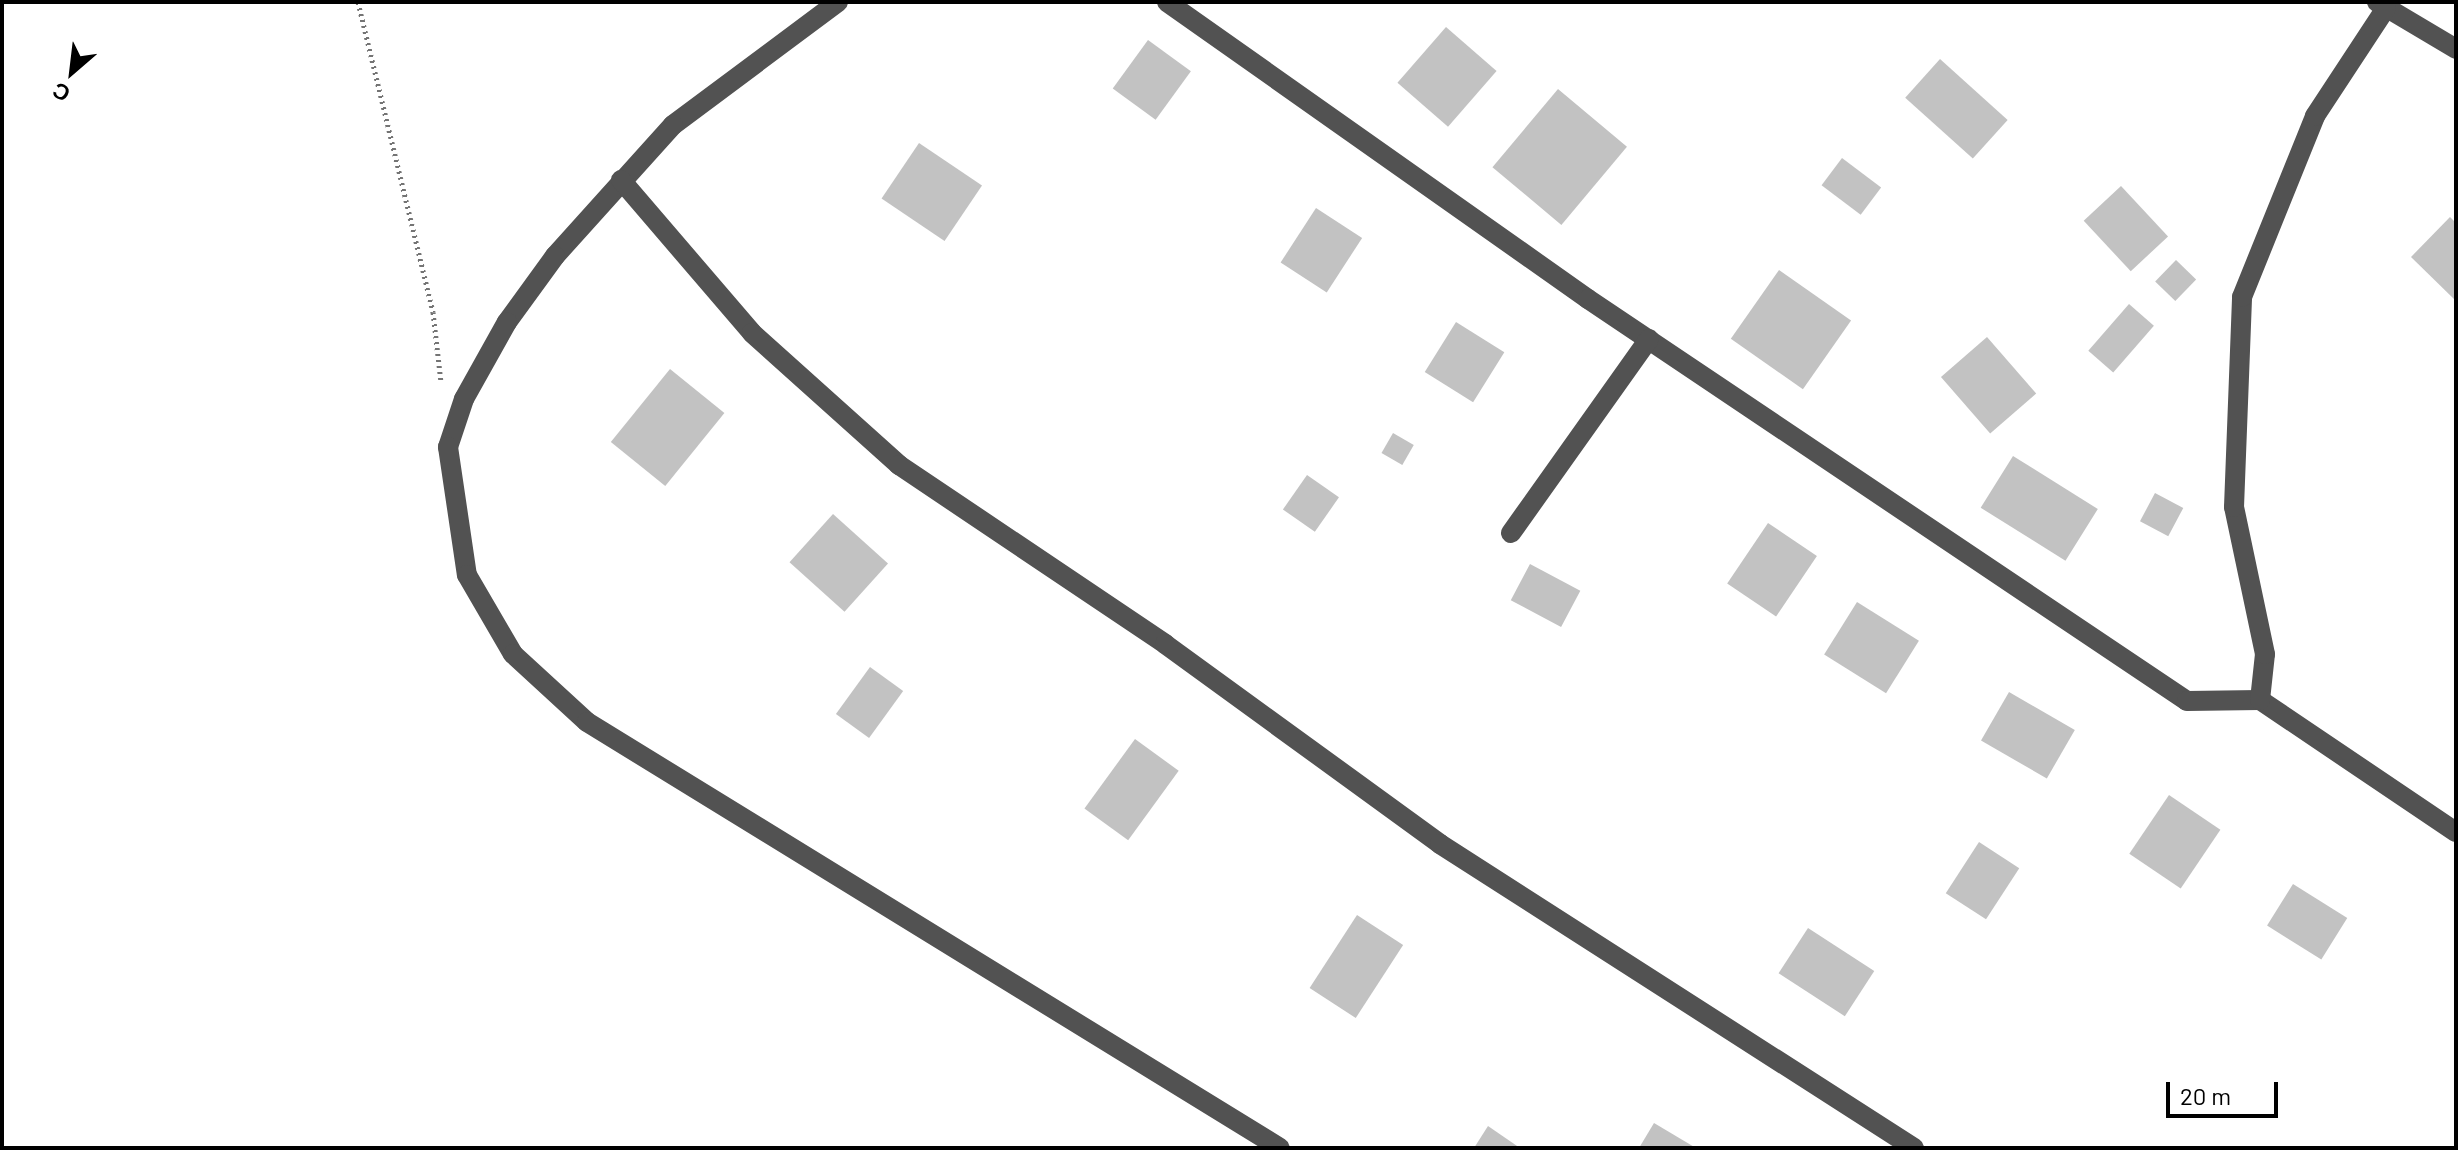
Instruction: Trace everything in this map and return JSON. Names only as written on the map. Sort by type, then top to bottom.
[{"type":"street","points":[[838,2],[673,125],[621,180],[507,322],[448,447],[467,575],[513,654],[587,722],[1280,1148]]},
{"type":"street","points":[[1167,2],[1649,339],[2187,701],[2260,700],[2456,832]]},
{"type":"street","points":[[2260,700],[2265,654],[2234,507],[2242,297],[2315,116],[2381,5],[2456,49]]},
{"type":"street","points":[[621,180],[752,333],[899,465],[1165,644],[1440,844],[1914,1148]]},
{"type":"street","points":[[1511,533],[1649,339]]},
{"type":"path","points":[[358,2],[433,312],[441,387]]},
{"type":"building","points":[[1446,27],[1497,71],[1448,127],[1397,83]]},
{"type":"building","points":[[1148,40],[1191,71],[1156,120],[1113,89]]},
{"type":"building","points":[[1940,59],[2008,120],[1973,159],[1905,98]]},
{"type":"building","points":[[1558,89],[1627,147],[1561,225],[1492,167]]},
{"type":"building","points":[[919,143],[982,185],[945,241],[882,199]]},
{"type":"building","points":[[1842,158],[1881,187],[1861,215],[1822,185]]},
{"type":"building","points":[[2121,186],[2168,236],[2131,271],[2084,221]]},
{"type":"building","points":[[1316,208],[1362,238],[1327,292],[1281,263]]},
{"type":"building","points":[[2450,217],[2456,223],[2456,301],[2411,257]]},
{"type":"building","points":[[2176,260],[2196,279],[2175,301],[2155,282]]},
{"type":"building","points":[[1779,270],[1851,320],[1803,389],[1731,339]]},
{"type":"building","points":[[2129,304],[2154,326],[2113,372],[2088,351]]},
{"type":"building","points":[[1456,322],[1504,352],[1473,402],[1425,372]]},
{"type":"building","points":[[1987,337],[2036,394],[1990,434],[1941,377]]},
{"type":"building","points":[[670,369],[724,413],[665,486],[611,442]]},
{"type":"building","points":[[1393,433],[1414,445],[1402,465],[1382,453]]},
{"type":"building","points":[[2013,456],[2098,509],[2065,561],[1981,508]]},
{"type":"building","points":[[1307,475],[1339,497],[1315,532],[1283,509]]},
{"type":"building","points":[[2155,493],[2183,508],[2168,536],[2140,521]]},
{"type":"building","points":[[833,514],[888,564],[844,612],[790,562]]},
{"type":"building","points":[[1768,523],[1817,556],[1776,617],[1727,584]]},
{"type":"building","points":[[1530,564],[1580,591],[1561,627],[1511,600]]},
{"type":"building","points":[[1857,602],[1919,641],[1886,693],[1824,655]]},
{"type":"building","points":[[870,667],[903,691],[869,738],[836,714]]},
{"type":"building","points":[[2009,692],[2075,730],[2047,778],[1981,740]]},
{"type":"building","points":[[1135,739],[1179,771],[1128,840],[1084,809]]},
{"type":"building","points":[[2169,795],[2220,830],[2181,889],[2129,854]]},
{"type":"building","points":[[1979,842],[2019,868],[1986,919],[1946,893]]},
{"type":"building","points":[[2293,884],[2347,918],[2321,959],[2267,926]]},
{"type":"building","points":[[1357,915],[1403,945],[1356,1018],[1310,988]]},
{"type":"building","points":[[1808,928],[1874,971],[1845,1016],[1779,973]]},
{"type":"building","points":[[1654,1123],[1696,1148],[1639,1148]]},
{"type":"building","points":[[1488,1126],[1520,1148],[1474,1148]]}]
